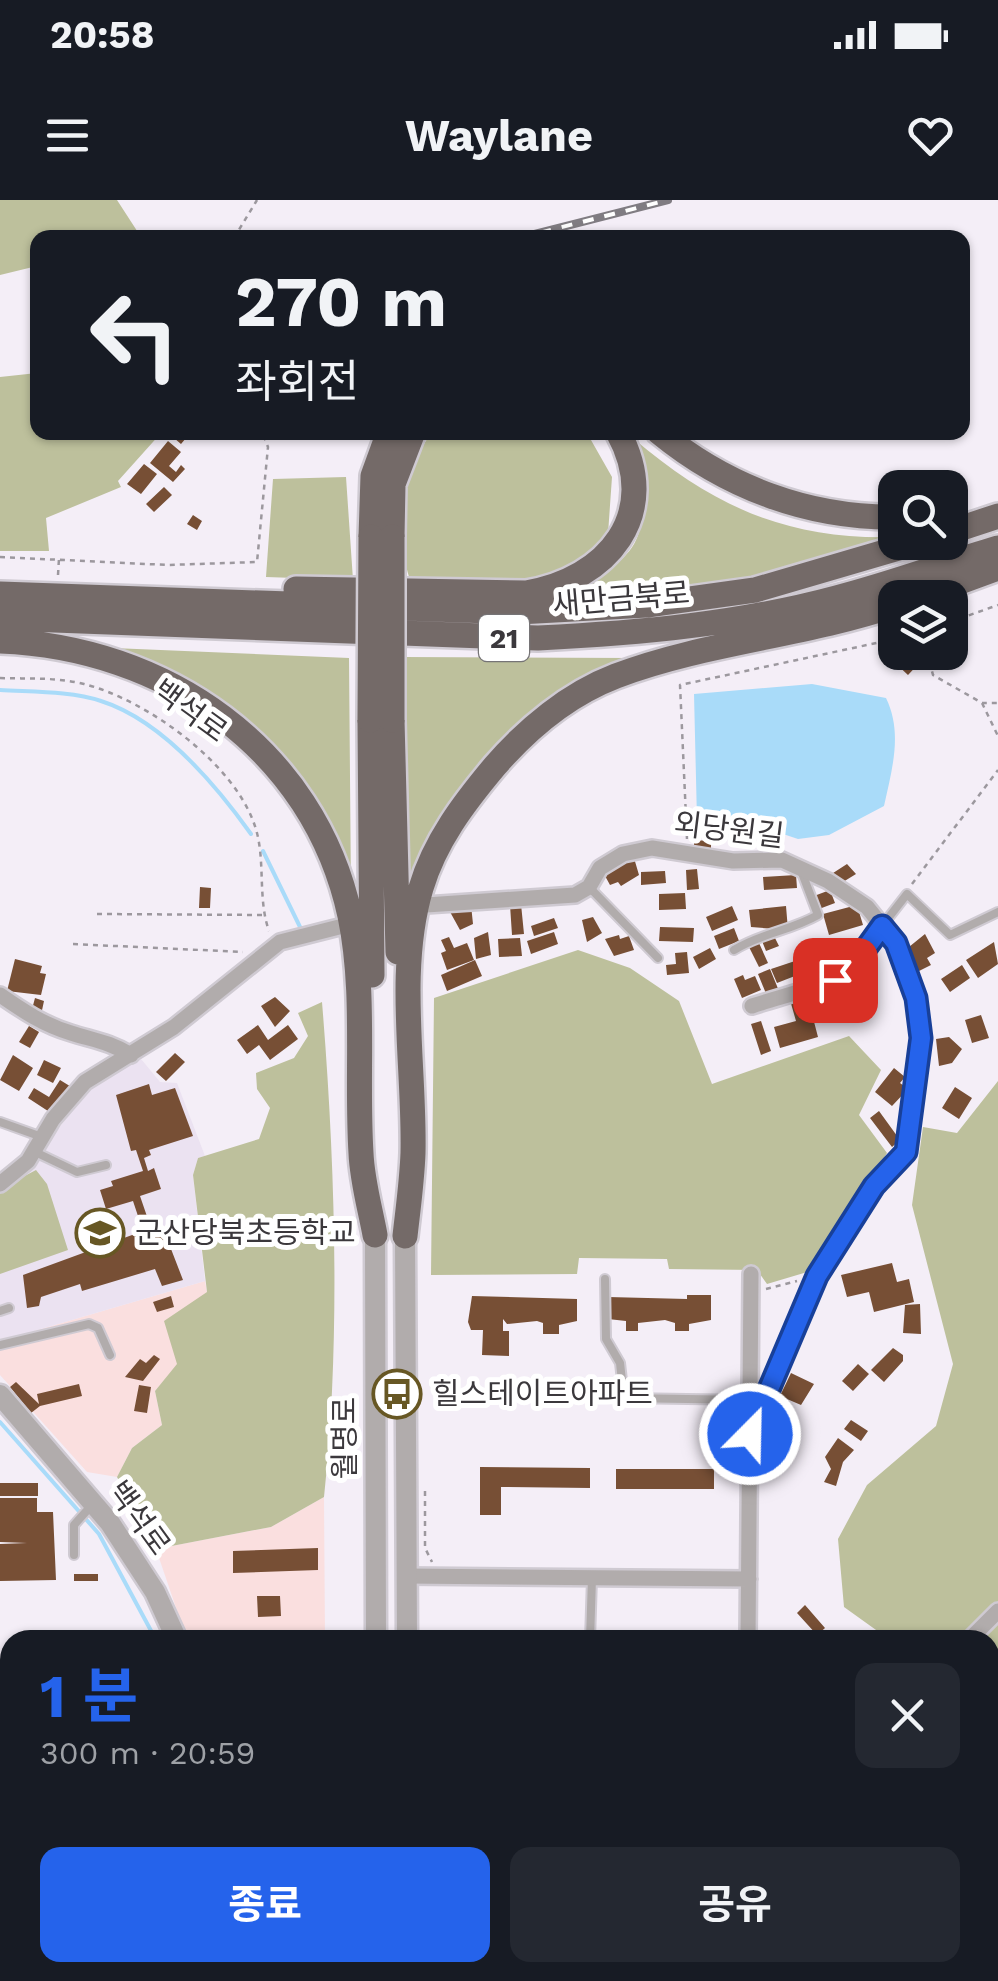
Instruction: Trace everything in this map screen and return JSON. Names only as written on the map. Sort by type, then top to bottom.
[{"type":"highway","points":[[375,1235],[381,537],[373,476],[386,440]]},
{"type":"highway","points":[[381,537],[392,484],[410,440]]},
{"type":"highway","points":[[0,584],[526,593],[562,587],[593,570],[626,527],[633,501],[633,474],[621,440]]},
{"type":"highway","points":[[669,440],[714,472],[783,501],[878,517]]},
{"type":"highway","points":[[968,510],[998,502]]},
{"type":"highway","points":[[968,526],[998,516]]},
{"type":"highway","name":"새만금북로","points":[[0,618],[451,636],[616,634],[699,626],[835,599],[998,548]]},
{"type":"highway","name":"새만금북로","points":[[0,594],[499,612],[647,605],[754,590],[878,554]]},
{"type":"highway","points":[[965,580],[998,568]]},
{"type":"highway","points":[[405,1236],[413,1156],[411,940],[432,861],[466,800],[510,748],[554,710],[612,677],[686,654],[828,627],[878,610]]},
{"type":"highway","points":[[0,640],[55,643],[92,651],[173,683],[237,728],[265,756],[307,812],[331,860],[352,932],[360,1156],[375,1235]]},
{"type":"highway","points":[[381,720],[405,1236]]},
{"type":"street","name":"외당원길","points":[[589,888],[600,868],[623,854],[652,848],[733,861],[782,860],[867,906],[896,943],[916,998],[921,1038],[906,1152],[874,1186],[817,1276],[750,1434]]},
{"type":"street","points":[[426,905],[575,894],[589,888]]},
{"type":"street","points":[[0,1184],[9,1180],[85,1082],[244,976],[273,943],[342,926]]},
{"type":"street","points":[[752,1006],[835,980],[859,958],[882,926]]},
{"type":"street","points":[[0,995],[34,1018],[72,1033],[104,1039],[130,1054]]},
{"type":"street","name":"월명로","points":[[375,1235],[376,1630]]},
{"type":"street","name":"월명로","points":[[405,1236],[407,1630]]},
{"type":"street","points":[[748,1630],[751,1274]]},
{"type":"street","name":"백석로","points":[[0,1395],[154,1592],[172,1630]]},
{"type":"street","points":[[406,1576],[748,1579]]},
{"type":"street","points":[[979,1630],[998,1612]]},
{"type":"lane","points":[[734,950],[757,936],[791,930],[818,915],[800,869]]},
{"type":"lane","points":[[589,888],[658,958]]},
{"type":"lane","points":[[882,926],[907,894],[950,935],[998,912]]},
{"type":"lane","points":[[0,1122],[77,1172],[106,1165]]},
{"type":"lane","points":[[605,1279],[606,1339],[620,1363],[624,1398],[750,1400]]},
{"type":"lane","points":[[0,1345],[89,1324],[98,1328],[110,1355]]},
{"type":"lane","points":[[74,1555],[74,1525],[89,1508]]},
{"type":"lane","points":[[590,1630],[592,1578]]},
{"type":"path","points":[[239,230],[256,200]]},
{"type":"path","points":[[0,556],[168,565],[258,562],[268,447],[265,440]]},
{"type":"path","points":[[58,558],[58,576]]},
{"type":"path","points":[[968,616],[998,605]]},
{"type":"path","points":[[688,855],[680,685],[878,643]]},
{"type":"path","points":[[932,670],[933,675],[982,703],[998,703]]},
{"type":"path","name":"백석로","points":[[0,678],[87,684],[145,711],[198,747],[231,782],[257,831],[264,915],[273,943]]},
{"type":"path","points":[[982,703],[998,736]]},
{"type":"path","points":[[907,894],[915,876],[958,828],[985,783],[998,770]]},
{"type":"path","points":[[97,914],[264,915]]},
{"type":"path","points":[[73,944],[242,952],[273,943]]},
{"type":"path","points":[[750,1293],[817,1276]]},
{"type":"shaded area","name":"군산당북초등학교","points":[[141,1059],[160,1082],[177,1083],[205,1156],[198,1158],[193,1175],[205,1281],[0,1341],[0,1185],[34,1161],[90,1087]]},
{"type":"shaded area","points":[[205,1281],[207,1292],[178,1364],[155,1391],[162,1425],[132,1448],[117,1477],[87,1472],[0,1375],[0,1341]]},
{"type":"shaded area","points":[[324,1497],[325,1630],[184,1630],[156,1549],[271,1527]]},
{"type":"green space","points":[[0,200],[117,200],[136,230],[30,230],[30,268],[0,275]]},
{"type":"green space","points":[[30,374],[30,440],[155,440],[118,481],[121,487],[46,518],[49,551],[0,551],[0,377]]},
{"type":"green space","points":[[427,440],[591,440],[612,477],[608,534],[575,568],[505,585],[410,580],[402,541],[402,504]]},
{"type":"green space","points":[[634,440],[693,483],[754,515],[820,533],[878,537],[878,543],[801,568],[700,588],[562,600],[629,552],[641,520]]},
{"type":"green space","points":[[346,477],[353,580],[266,577],[273,479]]},
{"type":"green space","points":[[113,648],[349,658],[351,894],[305,792]]},
{"type":"green space","points":[[404,657],[632,658],[508,732],[435,831],[407,889]]},
{"type":"green space","points":[[578,950],[630,968],[679,1001],[712,1084],[849,1036],[881,1070],[859,1115],[887,1153],[814,1270],[767,1284],[757,1270],[669,1269],[667,1259],[579,1258],[577,1274],[431,1275],[434,998]]},
{"type":"green space","points":[[322,1002],[334,1250],[333,1375],[324,1497],[271,1527],[156,1549],[117,1477],[132,1448],[162,1425],[155,1391],[177,1364],[164,1321],[207,1292],[193,1175],[198,1158],[259,1139],[270,1108],[257,1089],[256,1073],[294,1058],[308,1036],[298,1013]]},
{"type":"green space","points":[[998,1081],[998,1630],[876,1630],[844,1607],[838,1539],[867,1485],[936,1426],[953,1364],[912,1205],[923,1127],[957,1133]]},
{"type":"green space","points":[[36,1170],[47,1184],[68,1250],[0,1274],[0,1189]]},
{"type":"water","points":[[812,684],[886,698],[895,738],[884,806],[829,835],[798,839],[777,832],[741,836],[707,832],[697,820],[694,694]]},
{"type":"building","points":[[168,441],[181,452],[169,466],[176,472],[181,465],[185,469],[173,482],[150,463]]},
{"type":"building","points":[[144,464],[157,474],[141,494],[127,484]]},
{"type":"building","points":[[164,487],[172,495],[154,512],[146,504]]},
{"type":"building","points":[[193,515],[202,521],[197,530],[187,524]]},
{"type":"building","points":[[694,840],[711,841],[711,852],[694,852]]},
{"type":"building","points":[[634,858],[639,875],[621,886],[618,882],[610,885],[604,874]]},
{"type":"building","points":[[847,864],[856,874],[843,882],[830,875]]},
{"type":"building","points":[[697,869],[699,889],[687,890],[686,870]]},
{"type":"building","points":[[665,871],[666,883],[641,885],[641,872]]},
{"type":"building","points":[[796,875],[797,888],[764,890],[763,877]]},
{"type":"building","points":[[200,887],[211,888],[210,908],[199,908]]},
{"type":"building","points":[[830,890],[835,903],[819,909],[814,896]]},
{"type":"building","points":[[685,893],[686,909],[659,910],[659,894]]},
{"type":"building","points":[[521,904],[524,934],[512,935],[510,905]]},
{"type":"building","points":[[471,905],[473,924],[460,930],[449,910]]},
{"type":"building","points":[[857,905],[863,925],[829,935],[823,914]]},
{"type":"building","points":[[732,906],[738,920],[712,931],[706,917]]},
{"type":"building","points":[[786,906],[788,930],[751,927],[749,910]]},
{"type":"building","points":[[593,917],[602,933],[587,942],[582,920]]},
{"type":"building","points":[[554,918],[558,928],[534,936],[531,926]]},
{"type":"building","points":[[660,927],[694,928],[693,942],[659,941]]},
{"type":"building","points":[[734,928],[739,941],[719,949],[714,936]]},
{"type":"building","points":[[488,932],[491,955],[476,959],[474,938]]},
{"type":"building","points":[[554,932],[558,944],[531,954],[527,941]]},
{"type":"building","points":[[925,934],[935,953],[927,958],[931,965],[915,973],[904,951]]},
{"type":"building","points":[[619,935],[620,939],[629,936],[634,950],[614,956],[605,939]]},
{"type":"building","points":[[774,936],[779,946],[766,951],[762,941]]},
{"type":"building","points":[[449,937],[454,948],[467,943],[474,960],[447,970],[441,940]]},
{"type":"building","points":[[520,938],[522,956],[499,957],[498,939]]},
{"type":"building","points":[[994,942],[998,964],[978,978],[966,960]]},
{"type":"building","points":[[759,943],[768,963],[759,967],[749,947]]},
{"type":"building","points":[[830,947],[837,963],[823,969],[826,975],[812,981],[809,974],[800,974],[777,983],[771,969],[810,956],[813,961],[818,959],[817,952]]},
{"type":"building","points":[[710,948],[716,959],[699,969],[693,957]]},
{"type":"building","points":[[687,952],[689,973],[667,975],[666,965],[676,964],[675,953]]},
{"type":"building","points":[[15,959],[42,966],[40,973],[46,974],[41,995],[7,991]]},
{"type":"building","points":[[475,960],[482,976],[447,991],[441,975]]},
{"type":"building","points":[[962,965],[970,978],[950,992],[941,979]]},
{"type":"building","points":[[770,969],[779,991],[767,996],[758,974]]},
{"type":"building","points":[[743,975],[745,980],[755,976],[761,990],[742,998],[734,979]]},
{"type":"building","points":[[807,995],[818,1037],[780,1048],[774,1027],[796,1021],[790,1000]]},
{"type":"building","points":[[275,997],[290,1011],[275,1027],[261,1006]]},
{"type":"building","points":[[35,998],[44,1001],[41,1015],[31,1013]]},
{"type":"building","points":[[981,1015],[989,1038],[972,1043],[965,1020]]},
{"type":"building","points":[[761,1021],[771,1051],[761,1055],[751,1024]]},
{"type":"building","points":[[258,1025],[268,1040],[288,1025],[298,1039],[270,1060],[259,1045],[247,1054],[237,1040]]},
{"type":"building","points":[[29,1026],[39,1032],[30,1048],[19,1042]]},
{"type":"building","points":[[949,1037],[962,1049],[952,1063],[939,1066],[936,1039]]},
{"type":"building","points":[[175,1053],[185,1062],[166,1081],[156,1072]]},
{"type":"building","points":[[13,1055],[33,1068],[19,1091],[0,1080]]},
{"type":"building","points":[[44,1060],[61,1068],[53,1083],[37,1075]]},
{"type":"building","points":[[894,1068],[905,1077],[900,1083],[908,1089],[892,1106],[875,1092]]},
{"type":"building","points":[[60,1080],[73,1088],[51,1113],[28,1098],[34,1088],[49,1097]]},
{"type":"building","points":[[149,1084],[152,1095],[175,1088],[193,1136],[149,1150],[151,1155],[144,1158],[148,1171],[154,1168],[161,1189],[140,1196],[152,1231],[167,1226],[170,1234],[166,1236],[183,1280],[162,1286],[155,1269],[82,1291],[80,1284],[41,1297],[39,1306],[27,1308],[23,1275],[143,1231],[133,1201],[106,1209],[100,1190],[113,1186],[111,1181],[143,1171],[136,1150],[131,1151],[116,1095]]},
{"type":"building","points":[[955,1087],[972,1098],[959,1119],[942,1108]]},
{"type":"building","points":[[879,1111],[900,1140],[892,1147],[870,1118]]},
{"type":"building","points":[[892,1263],[897,1282],[909,1279],[914,1302],[874,1312],[869,1292],[847,1297],[841,1275]]},
{"type":"building","points":[[687,1295],[711,1295],[711,1320],[689,1324],[689,1331],[675,1331],[675,1323],[665,1320],[638,1323],[638,1331],[626,1331],[626,1321],[608,1319],[608,1297],[687,1299]]},
{"type":"building","points":[[171,1296],[174,1307],[157,1312],[153,1302]]},
{"type":"building","points":[[472,1296],[577,1299],[577,1321],[559,1325],[559,1334],[543,1334],[543,1323],[507,1324],[503,1319],[503,1331],[509,1331],[509,1356],[482,1355],[483,1330],[471,1330],[468,1322]]},
{"type":"building","points":[[920,1304],[921,1334],[903,1333],[905,1305]]},
{"type":"building","points":[[893,1348],[903,1355],[903,1361],[884,1382],[871,1370]]},
{"type":"building","points":[[154,1355],[160,1359],[143,1381],[125,1377],[140,1359],[146,1363]]},
{"type":"building","points":[[858,1364],[869,1374],[853,1391],[842,1381]]},
{"type":"building","points":[[791,1373],[814,1384],[801,1405],[780,1396]]},
{"type":"building","points":[[16,1382],[39,1404],[37,1394],[79,1384],[82,1396],[40,1406],[31,1413],[10,1387]]},
{"type":"building","points":[[139,1385],[151,1387],[147,1413],[134,1411]]},
{"type":"building","points":[[851,1420],[868,1431],[861,1441],[844,1429]]},
{"type":"building","points":[[838,1438],[854,1450],[843,1462],[836,1486],[824,1482],[831,1469],[825,1457]]},
{"type":"building","points":[[480,1467],[590,1468],[590,1488],[501,1487],[501,1515],[480,1515]]},
{"type":"building","points":[[616,1469],[714,1469],[714,1489],[616,1489]]},
{"type":"building","points":[[0,1483],[38,1483],[38,1496],[0,1496]]},
{"type":"building","points":[[0,1498],[37,1498],[37,1512],[53,1512],[56,1580],[0,1581],[0,1544],[27,1543],[0,1542]]},
{"type":"building","points":[[318,1548],[318,1570],[233,1573],[233,1551]]},
{"type":"building","points":[[74,1574],[98,1574],[98,1581],[74,1581]]},
{"type":"building","points":[[257,1596],[280,1596],[281,1616],[258,1617]]},
{"type":"building","points":[[805,1605],[825,1628],[812,1630],[797,1613]]},
{"type":"waterway","points":[[0,690],[77,695],[123,710],[185,756],[251,834]]},
{"type":"waterway","points":[[263,851],[302,931]]},
{"type":"waterway","points":[[0,1422],[99,1534],[151,1630]]},
{"type":"railway","points":[[550,230],[668,200]]},
{"type":"place","name":"군산당북초등학교","points":[[100,1233]]},
{"type":"place","name":"힐스테이트아파트","points":[[397,1394]]},
{"type":"route","points":[[750,1434],[817,1276],[874,1186],[906,1152],[921,1038],[916,998],[896,943],[882,926],[859,958],[835,980]]}]
